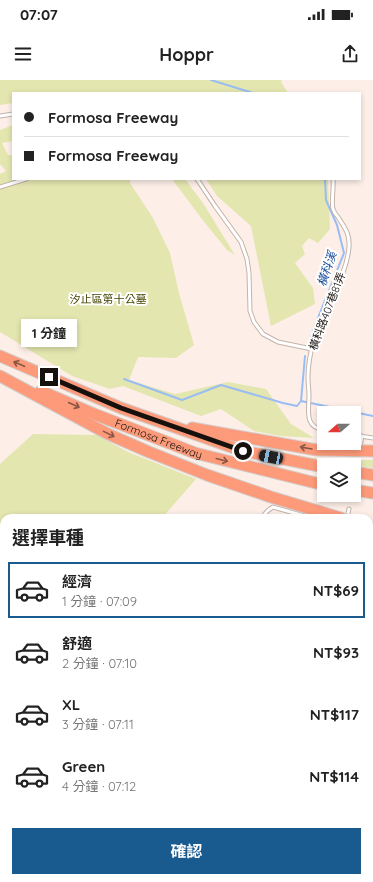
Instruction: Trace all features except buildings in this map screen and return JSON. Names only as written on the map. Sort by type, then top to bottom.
[{"type":"highway","name":"Formosa Freeway","points":[[0,356],[121,408],[158,422],[243,451],[317,466]]},
{"type":"highway","name":"Formosa Freeway","points":[[0,373],[94,414],[195,453],[317,482]]},
{"type":"highway","points":[[0,376],[108,434],[149,452],[207,475],[270,497],[327,514]]},
{"type":"highway","points":[[158,422],[317,450],[373,451]]},
{"type":"highway","points":[[361,473],[373,475]]},
{"type":"highway","points":[[361,491],[373,493]]},
{"type":"lane","points":[[0,116],[12,114]]},
{"type":"lane","points":[[0,187],[23,180]]},
{"type":"lane","points":[[198,180],[241,242],[247,259],[250,311],[254,322],[263,334],[278,342],[312,349]]},
{"type":"lane","name":"橫科路407巷81弄","points":[[317,428],[311,424],[308,414],[309,364],[321,320],[339,282],[348,258],[349,247],[348,231],[333,212],[333,180]]},
{"type":"lane","points":[[361,441],[362,436],[373,438]]},
{"type":"lane","points":[[265,514],[273,507],[298,514]]},
{"type":"lane","points":[[348,514],[349,509]]},
{"type":"green space","points":[[0,80],[282,80],[281,82],[287,92],[12,92],[12,103],[0,105]]},
{"type":"green space","name":"汐止區第十公墓","points":[[12,125],[12,141],[2,143],[8,155],[12,155],[12,180],[130,180],[130,183],[153,218],[170,253],[179,293],[194,345],[176,358],[138,357],[129,380],[175,394],[228,382],[266,389],[291,424],[314,438],[280,436],[254,431],[221,409],[201,416],[123,386],[110,389],[72,376],[0,332],[0,174],[6,171],[0,164],[0,130]]},
{"type":"green space","points":[[173,180],[186,180],[203,203],[235,255],[227,250]]},
{"type":"green space","points":[[207,180],[328,180],[330,229],[318,243],[309,238],[302,246],[305,254],[295,263],[313,288],[315,304],[271,326],[251,226],[217,196]]},
{"type":"green space","points":[[33,434],[97,435],[128,452],[196,479],[165,514],[0,514],[0,464]]},
{"type":"green space","points":[[361,460],[373,460],[373,468],[361,466]]},
{"type":"waterway","name":"橫科溪","points":[[211,80],[250,92]]},
{"type":"waterway","name":"橫科溪","points":[[310,341],[344,253],[337,225],[326,200],[325,180]]},
{"type":"waterway","name":"橫科溪","points":[[305,356],[301,401],[373,416]]},
{"type":"waterway","points":[[124,379],[182,400],[221,385],[297,406],[301,401]]},
{"type":"route","points":[[49,377],[121,408],[243,451]]}]
